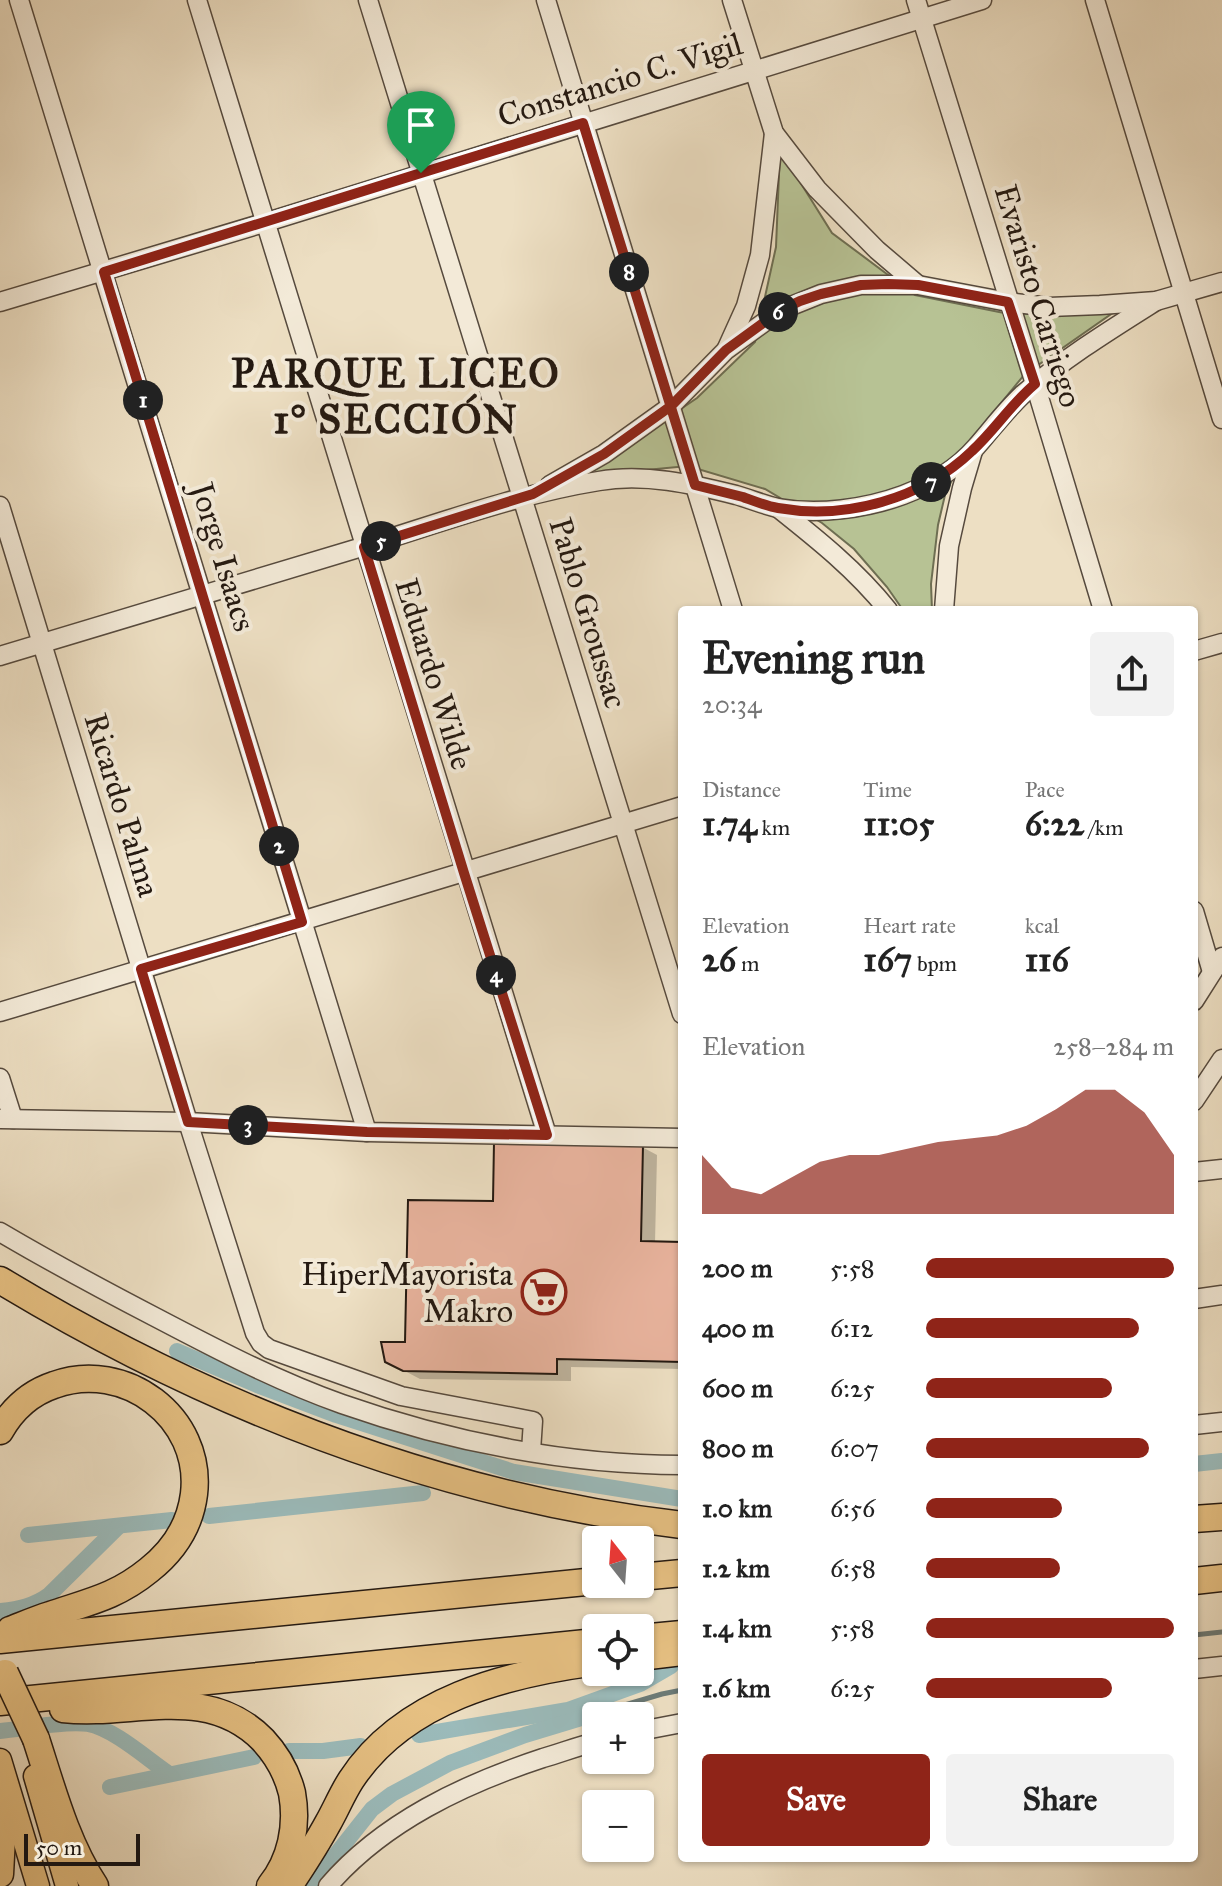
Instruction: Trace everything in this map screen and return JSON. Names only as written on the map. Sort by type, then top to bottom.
[{"type":"highway","points":[[0,1280],[146,1361],[323,1439],[440,1477],[511,1495],[590,1512],[678,1524]]},
{"type":"highway","points":[[0,1431],[17,1408],[48,1387],[65,1381],[101,1378],[134,1387],[168,1415],[178,1427],[191,1456],[194,1473],[194,1493],[184,1528],[163,1557],[147,1572],[104,1598],[52,1614],[2,1652]]},
{"type":"highway","points":[[1198,1519],[1222,1517]]},
{"type":"highway","points":[[654,1576],[678,1573]]},
{"type":"highway","points":[[1198,1581],[1222,1578]]},
{"type":"highway","points":[[2,1652],[582,1583]]},
{"type":"highway","points":[[654,1637],[678,1634]]},
{"type":"highway","points":[[0,1702],[582,1643]]},
{"type":"highway","points":[[2,1652],[30,1740],[65,1825],[95,1886]]},
{"type":"highway","points":[[654,1655],[678,1652]]},
{"type":"highway","points":[[289,1886],[351,1780],[375,1750],[405,1724],[441,1703],[493,1684],[582,1664]]},
{"type":"highway","points":[[0,1702],[86,1712],[188,1705],[207,1708],[241,1722],[272,1751],[286,1774],[291,1792],[294,1809],[291,1846],[285,1863],[270,1886]]},
{"type":"highway","points":[[0,1806],[0,1874]]},
{"type":"main road","points":[[30,1740],[67,1886]]},
{"type":"main road","points":[[0,1760],[38,1886]]},
{"type":"street","name":"Jorge Isaacs","points":[[19,0],[367,1132]]},
{"type":"street","name":"Eduardo Wilde","points":[[197,0],[547,1135]]},
{"type":"street","name":"Pablo Groussac","points":[[368,0],[527,496],[678,1001]]},
{"type":"street","points":[[546,0],[732,606]]},
{"type":"street","points":[[732,0],[774,133],[817,189],[877,250],[918,285]]},
{"type":"street","name":"Evaristo Carriego","points":[[916,0],[1102,606]]},
{"type":"street","name":"Constancio C. Vigil","points":[[0,302],[982,0]]},
{"type":"street","points":[[1095,0],[1222,419]]},
{"type":"street","points":[[726,350],[746,306],[760,255],[774,133]]},
{"type":"street","points":[[527,496],[604,454],[671,406],[726,350],[781,310],[821,294],[861,285],[918,285],[1049,307],[1156,301],[1222,282]]},
{"type":"street","points":[[0,656],[527,496],[602,480],[655,480],[695,485],[778,508],[809,510],[877,503],[904,495],[927,485],[973,451],[1035,384],[1100,336],[1156,301]]},
{"type":"street","points":[[944,606],[949,546],[973,451]]},
{"type":"street","name":"Ricardo Palma","points":[[0,506],[250,1322],[261,1343],[269,1349],[401,1396],[533,1421],[531,1451]]},
{"type":"street","points":[[778,508],[829,549],[885,606]]},
{"type":"street","points":[[1198,650],[1222,643]]},
{"type":"street","points":[[0,1012],[678,807]]},
{"type":"street","points":[[1198,920],[1217,964],[1198,995]]},
{"type":"street","points":[[1198,1095],[1222,1059]]},
{"type":"street","points":[[0,1078],[6,1119],[188,1122],[367,1132],[678,1138]]},
{"type":"street","points":[[1198,1172],[1222,1169]]},
{"type":"street","points":[[0,1232],[234,1359],[363,1411],[443,1434],[531,1451],[631,1463],[678,1465]]},
{"type":"street","points":[[1198,1298],[1222,1295]]},
{"type":"street","points":[[1198,1425],[1222,1422]]},
{"type":"street","points":[[1198,1669],[1222,1666]]},
{"type":"street","points":[[654,1728],[678,1724]]},
{"type":"street","points":[[328,1886],[379,1839],[411,1816],[458,1791],[521,1765],[582,1746]]},
{"type":"green space","points":[[780,150],[832,233],[915,295],[1009,314],[1114,312],[1024,375],[970,441],[945,495],[938,525],[931,584],[932,606],[900,606],[854,549],[822,523],[765,489],[688,466],[582,476],[697,398],[755,342],[776,247]]},
{"type":"building","name":"HiperMayorista Makro","points":[[494,1142],[643,1145],[641,1241],[678,1242],[678,1362],[557,1359],[557,1374],[403,1371],[385,1362],[381,1342],[405,1342],[408,1200],[493,1201]]},
{"type":"waterway","points":[[177,1351],[336,1415],[514,1472],[678,1498]]},
{"type":"waterway","points":[[1198,1464],[1222,1461]]},
{"type":"waterway","points":[[209,1516],[423,1493]]},
{"type":"waterway","points":[[28,1535],[172,1520]]},
{"type":"waterway","points":[[0,1611],[26,1606],[49,1595],[118,1527]]},
{"type":"waterway","points":[[1198,1635],[1222,1632]]},
{"type":"waterway","points":[[419,1735],[568,1710],[640,1684],[671,1666]]},
{"type":"waterway","points":[[635,1702],[678,1691]]},
{"type":"waterway","points":[[311,1886],[372,1809],[392,1794],[450,1763],[582,1718]]},
{"type":"waterway","points":[[0,1731],[57,1724],[88,1724],[119,1738],[168,1773]]},
{"type":"waterway","points":[[289,1751],[361,1746]]},
{"type":"waterway","points":[[110,1787],[254,1757]]},
{"type":"place","name":"HiperMayorista Makro","points":[[544,1292]]},
{"type":"district","name":"PARQUE LICEO 1° SECCIÓN","points":[[396,396]]},
{"type":"route","points":[[421,173],[104,272],[302,922],[141,969],[188,1122],[367,1132],[547,1135],[364,547],[533,494],[604,454],[671,406],[726,350],[781,310],[821,294],[861,285],[918,285],[1008,302],[1035,384],[973,451],[927,485],[904,495],[877,503],[809,510],[778,508],[695,485],[671,406],[583,123],[421,173]]}]
